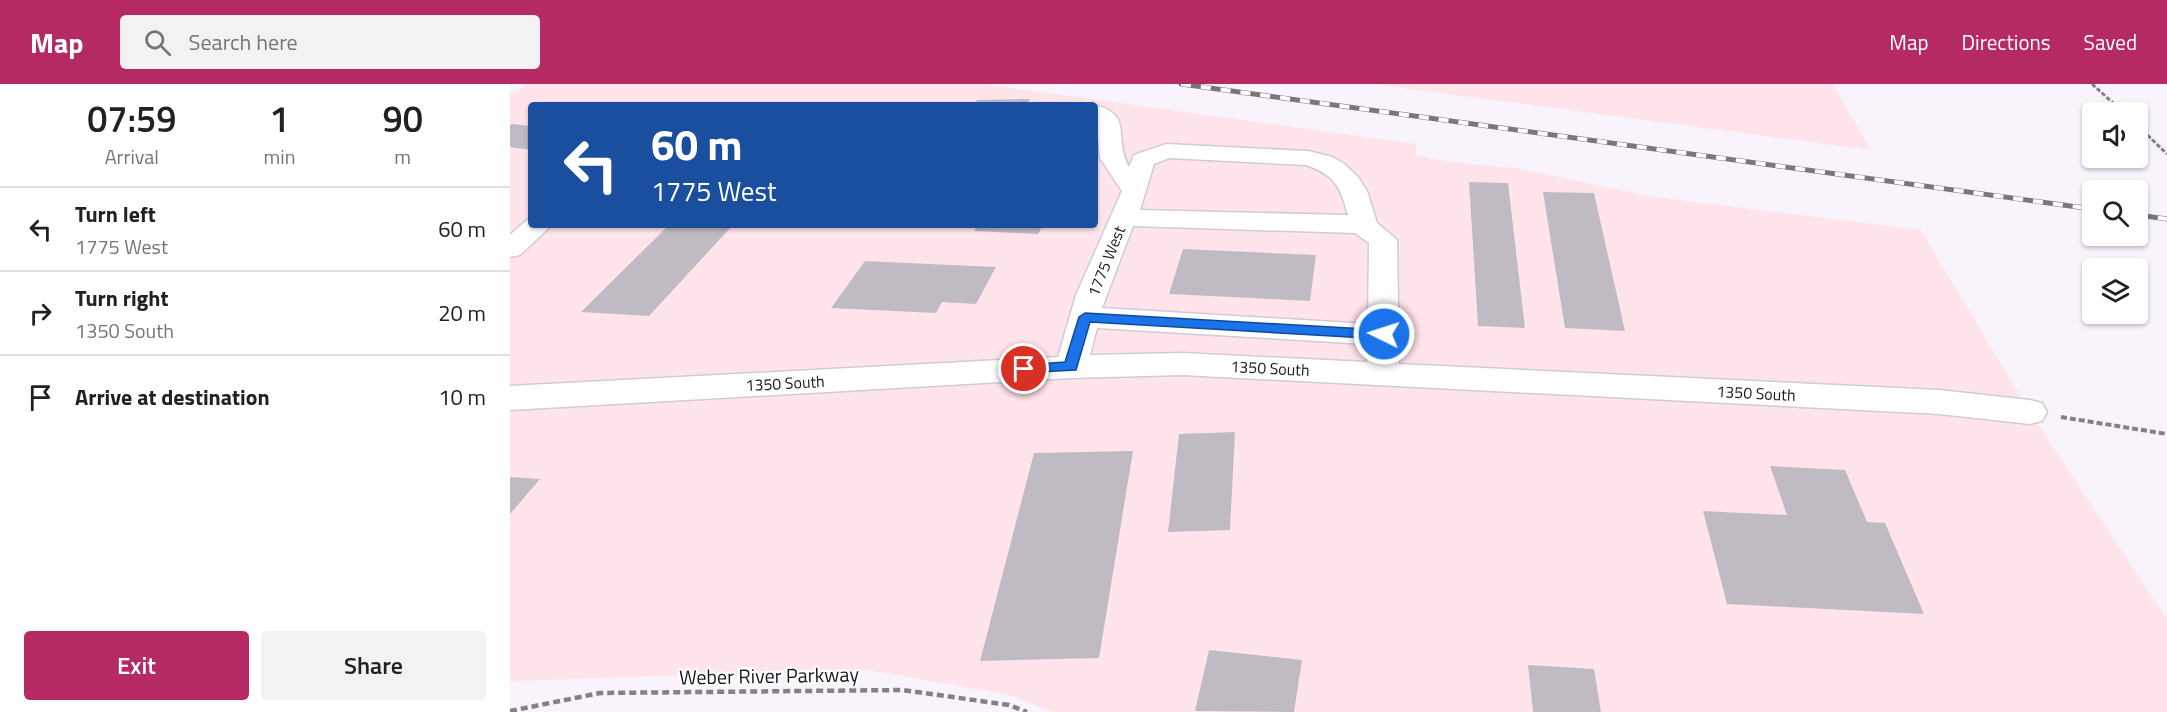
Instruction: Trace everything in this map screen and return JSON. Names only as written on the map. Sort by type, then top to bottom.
[{"type":"street","points":[[1098,113],[1107,117],[1109,148],[1114,167],[1135,190]]},
{"type":"street","name":"1775 West","points":[[1071,367],[1091,295],[1135,190],[1143,160],[1166,151],[1308,158],[1331,164],[1353,184],[1365,227]]},
{"type":"street","points":[[1098,184],[1135,190]]},
{"type":"street","points":[[1124,218],[1349,223],[1365,227],[1383,240],[1383,374]]},
{"type":"street","points":[[510,249],[534,228]]},
{"type":"street","points":[[1085,317],[1384,334]]},
{"type":"street","name":"1350 South","points":[[510,398],[1071,367],[1182,364],[1939,402],[2030,412]]},
{"type":"path","points":[[2092,84],[2112,102]]},
{"type":"path","points":[[2148,136],[2167,154]]},
{"type":"path","points":[[2030,412],[2167,434]]},
{"type":"path","name":"Weber River Parkway","points":[[510,711],[600,693],[903,690],[1009,705],[1027,712]]},
{"type":"shaded area","points":[[526,84],[984,84],[1416,144],[1416,155],[1451,162],[1516,168],[1655,197],[1921,230],[2030,412],[2167,619],[2167,712],[1052,712],[1010,695],[867,670],[510,681],[510,95]]},
{"type":"shaded area","points":[[1372,84],[1833,84],[1871,150]]},
{"type":"building","points":[[1030,99],[1028,102],[976,102],[977,100]]},
{"type":"building","points":[[510,125],[528,126],[528,150],[510,147]]},
{"type":"building","points":[[1469,182],[1508,183],[1525,328],[1478,326]]},
{"type":"building","points":[[1543,192],[1594,193],[1625,331],[1565,328]]},
{"type":"building","points":[[666,228],[730,228],[649,316],[581,312]]},
{"type":"building","points":[[976,228],[1041,228],[1038,234],[974,231]]},
{"type":"building","points":[[1183,249],[1316,255],[1310,301],[1169,294]]},
{"type":"building","points":[[865,261],[996,267],[976,304],[942,302],[936,313],[831,308]]},
{"type":"building","points":[[1235,432],[1230,530],[1168,532],[1179,434]]},
{"type":"building","points":[[1133,451],[1099,658],[980,661],[1034,453]]},
{"type":"building","points":[[1770,466],[1845,470],[1867,522],[1885,523],[1924,614],[1727,604],[1703,511],[1787,515]]},
{"type":"building","points":[[510,477],[540,479],[510,514]]},
{"type":"building","points":[[1209,650],[1302,660],[1294,712],[1195,711]]},
{"type":"building","points":[[1528,665],[1594,669],[1601,712],[1533,712]]},
{"type":"railway","points":[[1181,84],[2082,208]]},
{"type":"railway","points":[[2148,216],[2167,219]]},
{"type":"route","points":[[1024,369],[1071,367],[1085,317],[1384,334]]}]
